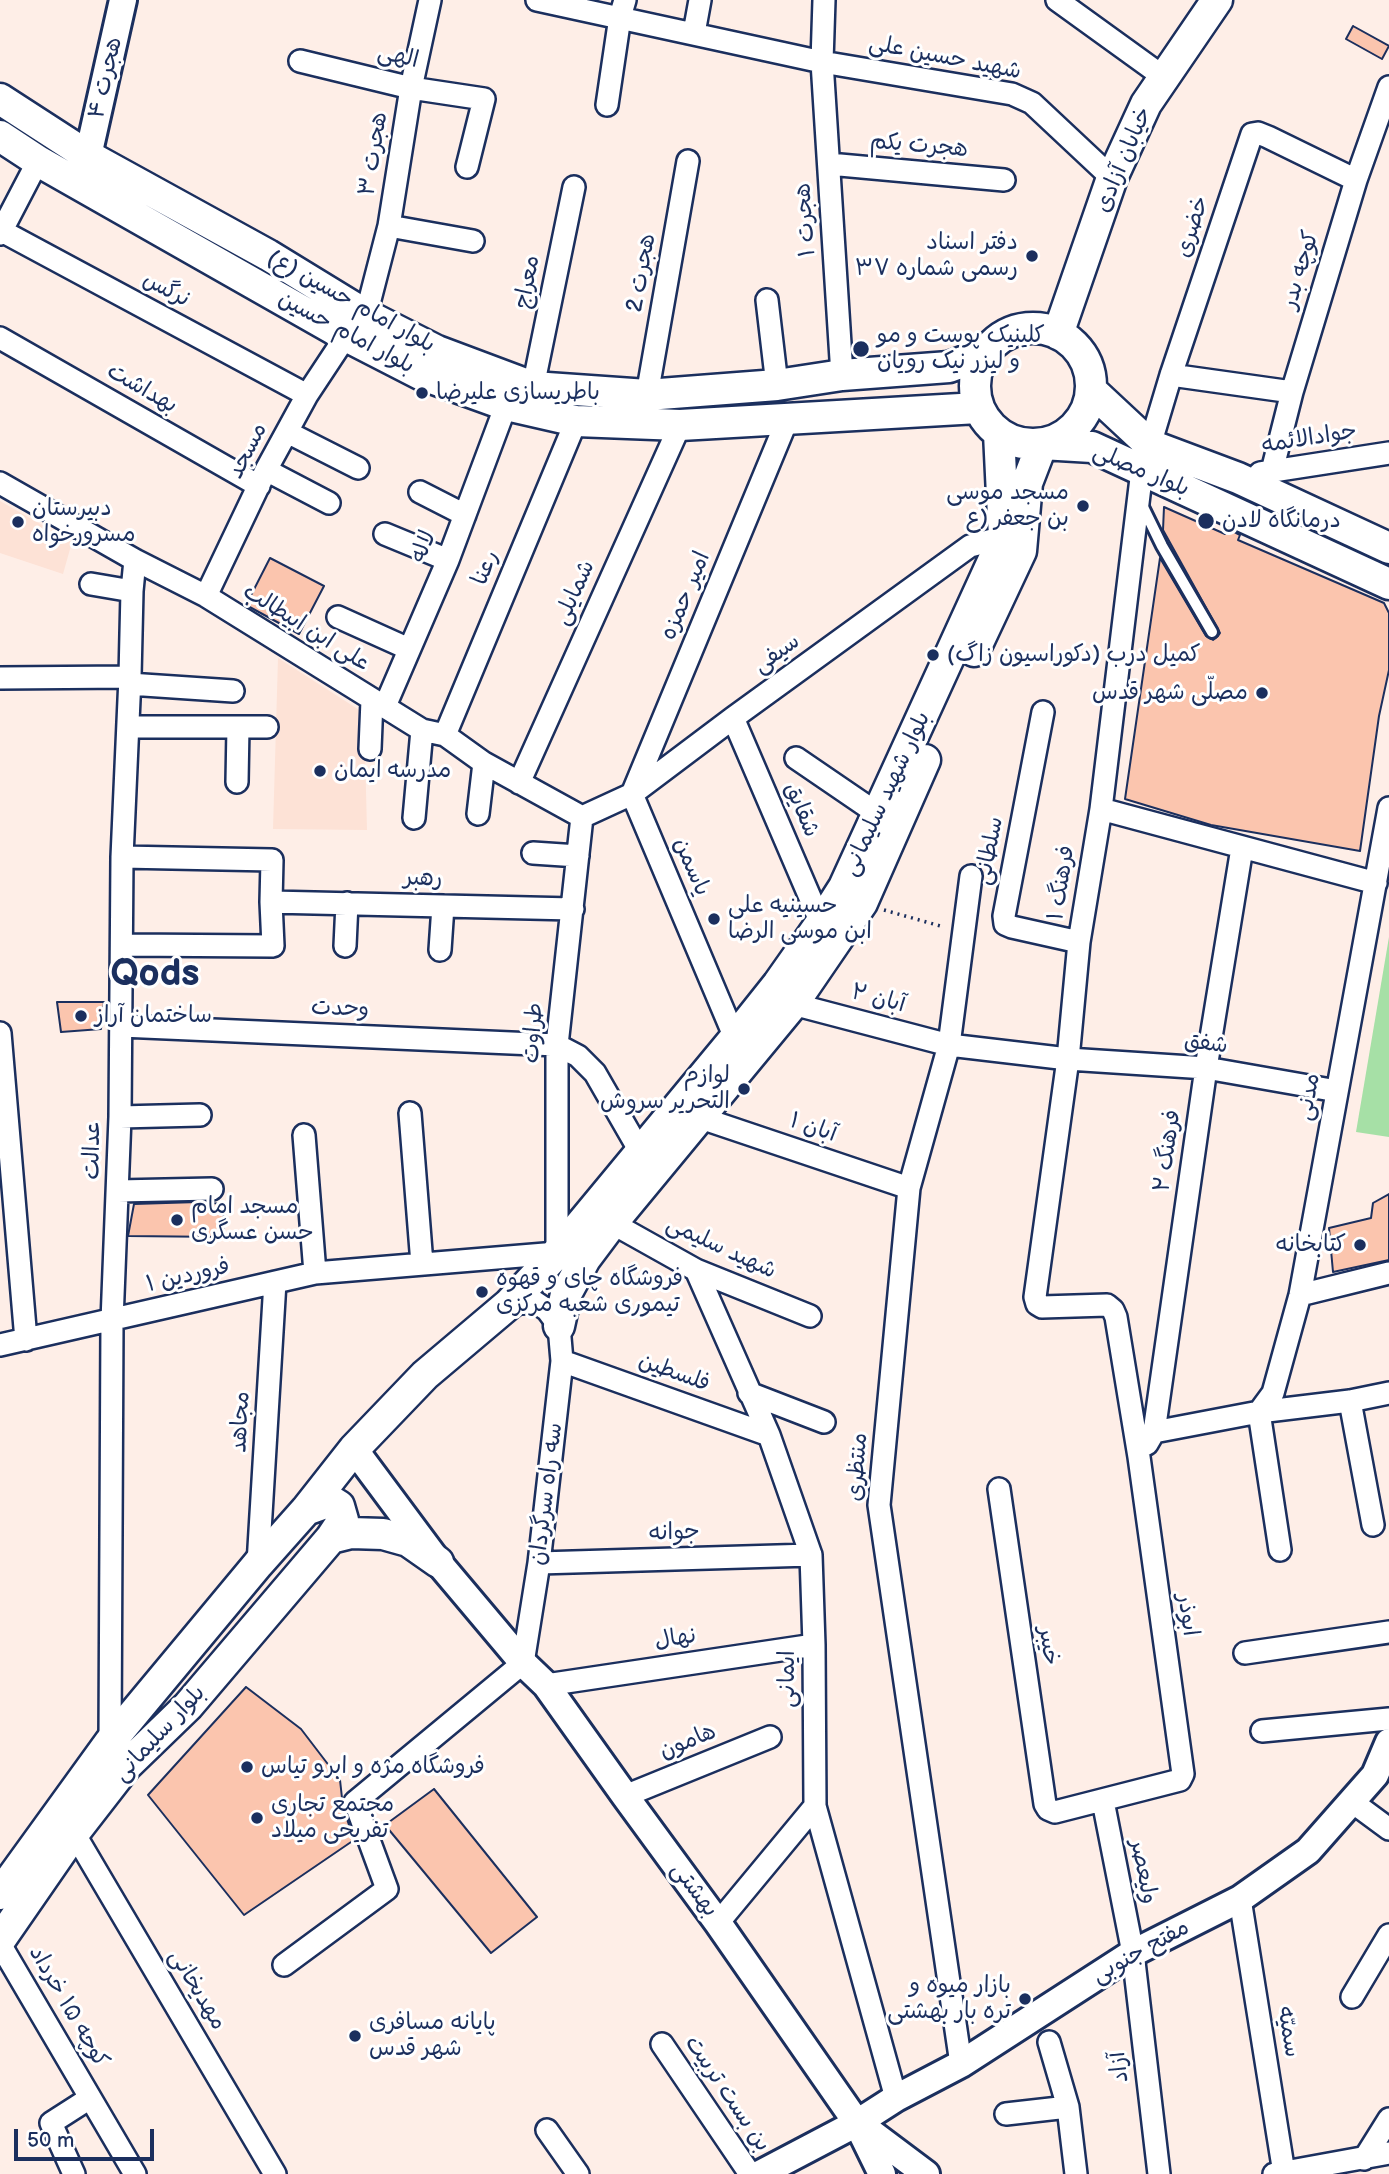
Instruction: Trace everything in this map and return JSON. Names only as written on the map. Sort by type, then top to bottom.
[{"type":"main road","name":"خیابان آزادی","points":[[1058,334],[1112,178],[1146,104],[1217,0]]},
{"type":"main road","name":"بلوار امام حسین (ع)","points":[[0,99],[88,156],[268,255],[356,325],[437,351],[533,387],[647,395],[777,385],[842,374],[948,367],[984,354]]},
{"type":"main road","name":"بلوار امام حسین","points":[[0,136],[38,161],[356,325],[420,374],[506,405],[576,421],[680,425],[978,408]]},
{"type":"main road","points":[[1040,328],[1058,334],[1073,343],[1090,373],[1091,390],[1086,409],[1076,425],[1061,437],[1042,443],[1027,444],[999,433],[978,408],[975,386],[978,366],[984,354],[1002,336],[1020,329],[1040,328]]},
{"type":"main road","name":"بلوار مصلی","points":[[1091,390],[1143,471]]},
{"type":"main road","name":"بلوار شهید سلیمانی","points":[[509,1304],[557,1253],[735,1038],[778,984],[844,887],[1004,537],[999,433]]},
{"type":"main road","name":"بلوار مصلی","points":[[1042,443],[1092,447],[1389,584]]},
{"type":"main road","name":"بلوار شهید سلیمانی","points":[[559,1326],[566,1294],[585,1259],[793,1004],[862,903],[1021,551],[1027,483],[1042,443]]},
{"type":"main road","name":"بلوار مصلی","points":[[1143,471],[1238,478],[1389,548]]},
{"type":"main road","points":[[306,1510],[354,1449],[425,1375],[509,1304]]},
{"type":"main road","points":[[306,1510],[331,1501],[340,1506],[343,1520],[331,1538]]},
{"type":"main road","name":"بلوار سلیمانی","points":[[0,1894],[110,1742],[306,1510]]},
{"type":"main road","points":[[331,1538],[351,1533],[383,1534],[408,1541],[438,1562]]},
{"type":"main road","name":"بلوار سلیمانی","points":[[0,1942],[74,1833],[126,1766],[188,1706],[331,1538]]},
{"type":"street","name":"هجرت ۴","points":[[88,156],[123,0]]},
{"type":"street","name":"هجرت ۳","points":[[356,325],[389,226],[411,88],[430,0]]},
{"type":"street","points":[[694,33],[700,0]]},
{"type":"street","name":"هجرت ۱","points":[[824,0],[822,62],[842,374]]},
{"type":"street","points":[[1057,0],[1165,78]]},
{"type":"street","name":"شهید حسین علی","points":[[550,1],[623,8],[694,33],[822,62],[999,91],[1023,98],[1032,103],[1112,178]]},
{"type":"street","points":[[607,105],[623,8]]},
{"type":"street","name":"الهی","points":[[300,61],[411,88],[484,99],[467,167]]},
{"type":"street","name":"کوچه بدر","points":[[1272,471],[1292,392],[1356,180],[1389,87]]},
{"type":"street","name":"خضری","points":[[1143,471],[1171,375],[1252,134],[1268,137],[1356,180]]},
{"type":"street","points":[[1,232],[38,161]]},
{"type":"street","name":"هجرت 2","points":[[647,395],[688,161]]},
{"type":"street","name":"هجرت یکم","points":[[829,163],[1004,180]]},
{"type":"street","name":"معراج","points":[[533,387],[573,187]]},
{"type":"street","points":[[389,226],[472,241]]},
{"type":"street","name":"نرگس","points":[[1,232],[307,395]]},
{"type":"street","points":[[767,300],[777,385]]},
{"type":"street","name":"مسجد","points":[[206,596],[262,478],[307,395],[356,325]]},
{"type":"street","name":"بهداشت","points":[[0,338],[262,478],[329,503]]},
{"type":"street","points":[[1171,375],[1292,392]]},
{"type":"street","name":"لاله","points":[[378,703],[409,649],[448,560],[506,405]]},
{"type":"street","name":"امیر حمزه","points":[[632,794],[788,418]]},
{"type":"street","name":"رعنا","points":[[444,735],[576,421]]},
{"type":"street","name":"شمایلی","points":[[519,783],[680,425]]},
{"type":"street","points":[[287,432],[358,468]]},
{"type":"street","name":"جوادالائمه","points":[[1238,478],[1389,453]]},
{"type":"street","name":"فرهنگ ۱","points":[[1037,1304],[1035,1297],[1068,1059],[1079,942],[1101,809],[1143,471]]},
{"type":"street","name":"علی ابن ابیطالب","points":[[0,483],[135,560],[206,596],[422,730],[444,735],[484,763],[582,817]]},
{"type":"street","points":[[420,492],[465,515]]},
{"type":"street","points":[[385,534],[448,560]]},
{"type":"street","name":"سیفی","points":[[582,817],[632,794],[970,546],[1004,537]]},
{"type":"street","name":"عدالت","points":[[110,1742],[112,1321],[120,1116],[122,857],[135,560]]},
{"type":"street","points":[[91,584],[132,591]]},
{"type":"street","points":[[338,617],[409,649]]},
{"type":"street","points":[[0,678],[130,680],[233,691]]},
{"type":"street","points":[[370,749],[378,703]]},
{"type":"street","name":"سلطانی","points":[[1043,712],[1004,916],[1005,923],[1012,927],[1079,942]]},
{"type":"street","name":"شقایق","points":[[733,718],[821,923]]},
{"type":"street","points":[[128,727],[267,727]]},
{"type":"street","points":[[237,782],[238,727]]},
{"type":"street","points":[[414,818],[422,730]]},
{"type":"street","points":[[796,758],[878,814]]},
{"type":"street","points":[[478,814],[484,763]]},
{"type":"street","name":"یاسمن","points":[[632,794],[735,1038]]},
{"type":"street","name":"مدنی","points":[[1259,1412],[1273,1393],[1300,1294],[1389,808]]},
{"type":"street","points":[[1101,809],[1376,883]]},
{"type":"street","name":"طراوت","points":[[557,1253],[557,1045],[582,817]]},
{"type":"street","name":"فرهنگ ۲","points":[[1139,1457],[1154,1432],[1206,1068],[1242,848]]},
{"type":"street","points":[[533,853],[578,856]]},
{"type":"street","points":[[122,857],[272,860],[273,946],[122,945]]},
{"type":"street","name":"منتظری","points":[[961,2064],[879,1505],[909,1188],[949,1045],[971,876]]},
{"type":"street","name":"رهبر","points":[[271,902],[573,909]]},
{"type":"street","points":[[345,946],[347,903]]},
{"type":"street","points":[[440,950],[443,906]]},
{"type":"street","name":"آبان ۲","points":[[793,1004],[949,1045],[1068,1059]]},
{"type":"street","name":"وحدت","points":[[121,1026],[557,1045]]},
{"type":"street","points":[[0,1033],[26,1340]]},
{"type":"street","points":[[557,1045],[578,1056],[594,1073],[641,1153]]},
{"type":"street","name":"شفق","points":[[1068,1059],[1206,1068],[1337,1091]]},
{"type":"street","points":[[410,1113],[422,1264]]},
{"type":"street","points":[[120,1116],[200,1115]]},
{"type":"street","name":"آبان ۱","points":[[701,1118],[909,1188]]},
{"type":"street","points":[[304,1135],[315,1273]]},
{"type":"street","points":[[118,1191],[212,1189]]},
{"type":"street","name":"شهید سلیمی","points":[[612,1223],[696,1270],[810,1316]]},
{"type":"street","name":"فروردین ۱","points":[[0,1345],[315,1273],[557,1253]]},
{"type":"street","name":"ایمانی","points":[[696,1270],[769,1435],[811,1555],[815,1806],[896,2098]]},
{"type":"street","points":[[1300,1294],[1389,1273]]},
{"type":"street","name":"مجاهد","points":[[258,1564],[275,1282]]},
{"type":"street","points":[[509,1304],[534,1303],[547,1310],[559,1326]]},
{"type":"street","name":"ابوذر","points":[[1037,1304],[1042,1307],[1107,1305],[1116,1317],[1139,1457],[1183,1774],[1180,1780],[1102,1801]]},
{"type":"street","name":"سه راه سرگردان","points":[[523,1663],[539,1563],[562,1361],[559,1326]]},
{"type":"street","name":"فلسطین","points":[[562,1361],[769,1435]]},
{"type":"street","points":[[1154,1432],[1259,1412],[1350,1401],[1389,1392]]},
{"type":"street","points":[[749,1393],[824,1422]]},
{"type":"street","points":[[1350,1401],[1373,1525]]},
{"type":"street","points":[[1259,1412],[1280,1550]]},
{"type":"street","points":[[284,1965],[387,1889],[355,1802],[523,1663],[438,1562],[354,1449]]},
{"type":"street","name":"خیبر","points":[[999,1489],[1045,1804],[1055,1812],[1102,1801]]},
{"type":"street","name":"جوانه","points":[[539,1563],[811,1555]]},
{"type":"street","points":[[1245,1653],[1389,1632]]},
{"type":"street","name":"نهال","points":[[546,1685],[814,1645]]},
{"type":"street","name":"بهشتی","points":[[523,1663],[546,1685],[718,1923],[857,2123]]},
{"type":"street","points":[[1262,1731],[1389,1719]]},
{"type":"street","name":"هامون","points":[[625,1796],[771,1737]]},
{"type":"street","name":"مفتح جنوبی","points":[[760,2174],[961,2064],[1133,1953],[1240,1899],[1308,1851],[1375,1775],[1389,1742]]},
{"type":"street","name":"ولیعصر","points":[[1102,1801],[1133,1953]]},
{"type":"street","points":[[1351,1801],[1389,1829]]},
{"type":"street","points":[[718,1923],[815,1806]]},
{"type":"street","name":"مهدیخانی","points":[[74,1833],[275,2174]]},
{"type":"street","name":"سمیّه","points":[[1240,1899],[1279,2173]]},
{"type":"street","points":[[1352,1997],[1389,1935]]},
{"type":"street","name":"کوچه ۱۵ خرداد","points":[[0,1942],[135,2174]]},
{"type":"street","name":"آزاد","points":[[1133,1953],[1159,2174]]},
{"type":"street","points":[[1049,2042],[1068,2107],[1076,2174]]},
{"type":"street","name":"بن بست تربیت","points":[[662,2044],[750,2174]]},
{"type":"street","name":"کوچه ۱۵ خرداد","points":[[74,2174],[51,2123],[90,2098]]},
{"type":"street","points":[[1006,2114],[1068,2107]]},
{"type":"street","points":[[1364,2159],[1389,2119]]},
{"type":"street","points":[[857,2123],[882,2174]]},
{"type":"street","points":[[857,2123],[926,2174]]},
{"type":"street","points":[[547,2130],[578,2174]]},
{"type":"street","points":[[1279,2173],[1389,2153]]},
{"type":"lane","points":[[1143,471],[1162,546],[1212,632]]},
{"type":"path","points":[[862,903],[963,933]]},
{"type":"shaded area","name":"دبیرستان مسرورخواه","points":[[0,501],[72,542],[63,574],[0,553]]},
{"type":"shaded area","name":"مدرسه ایمان","points":[[278,658],[364,713],[367,830],[273,829]]},
{"type":"green space","points":[[1389,937],[1389,1137],[1356,1132]]},
{"type":"building","points":[[1353,26],[1389,46],[1382,59],[1346,39]]},
{"type":"building","name":"مصلّی شهر قدس","points":[[1164,507],[1225,534],[1227,528],[1240,535],[1238,540],[1384,603],[1389,613],[1389,670],[1379,716],[1360,851],[1211,825],[1125,799],[1160,558],[1206,636],[1213,640],[1220,633],[1163,530]]},
{"type":"building","points":[[270,558],[324,586],[299,634],[246,605]]},
{"type":"building","name":"ساختمان آراز","points":[[57,1002],[104,1002],[101,1029],[61,1032]]},
{"type":"building","name":"کتابخانه","points":[[1389,1194],[1389,1260],[1333,1272],[1329,1228],[1371,1218],[1373,1203]]},
{"type":"building","name":"مسجد امام حسن عسگری","points":[[134,1204],[223,1204],[224,1237],[128,1236]]},
{"type":"building","name":"مجتمع تجاری تفریحی میلاد","points":[[246,1687],[301,1729],[340,1780],[343,1807],[354,1840],[244,1915],[148,1795]]},
{"type":"building","points":[[434,1789],[537,1917],[491,1953],[385,1825]]},
{"type":"place","name":"دفتر اسناد رسمی شماره ۳۷","points":[[1032,256]]},
{"type":"place","name":"کلینیک پوست و مو و لیزر نیک رویان","points":[[861,349]]},
{"type":"place","name":"باطریسازی علیرضا","points":[[422,393]]},
{"type":"place","name":"مسجد موسی بن جعفر (ع","points":[[1083,506]]},
{"type":"place","name":"درمانگاه لادن","points":[[1206,521]]},
{"type":"place","name":"دبیرستان مسرورخواه","points":[[18,522]]},
{"type":"place","name":"کمیل درب (دکوراسیون زاگ)","points":[[933,655]]},
{"type":"place","name":"مصلّی شهر قدس","points":[[1262,693]]},
{"type":"place","name":"مدرسه ایمان","points":[[320,771]]},
{"type":"place","name":"حسینیه علی ابن موسی الرضا","points":[[714,919]]},
{"type":"place","name":"ساختمان آراز","points":[[81,1016]]},
{"type":"place","name":"لوازم التحریر سروش","points":[[744,1089]]},
{"type":"place","name":"مسجد امام حسن عسگری","points":[[177,1220]]},
{"type":"place","name":"کتابخانه","points":[[1360,1245]]},
{"type":"place","name":"فروشگاه چای و قهوه تیموری شعبه مرکزی","points":[[482,1292]]},
{"type":"place","name":"فروشگاه مژه و ابرو تیاس","points":[[247,1767]]},
{"type":"place","name":"مجتمع تجاری تفریحی میلاد","points":[[257,1818]]},
{"type":"place","name":"بازار میوه و تره بار بهشتی","points":[[1025,1999]]},
{"type":"place","name":"پایانه مسافری شهر قدس","points":[[355,2036]]},
{"type":"district","name":"Qods","points":[[155,976]]}]
